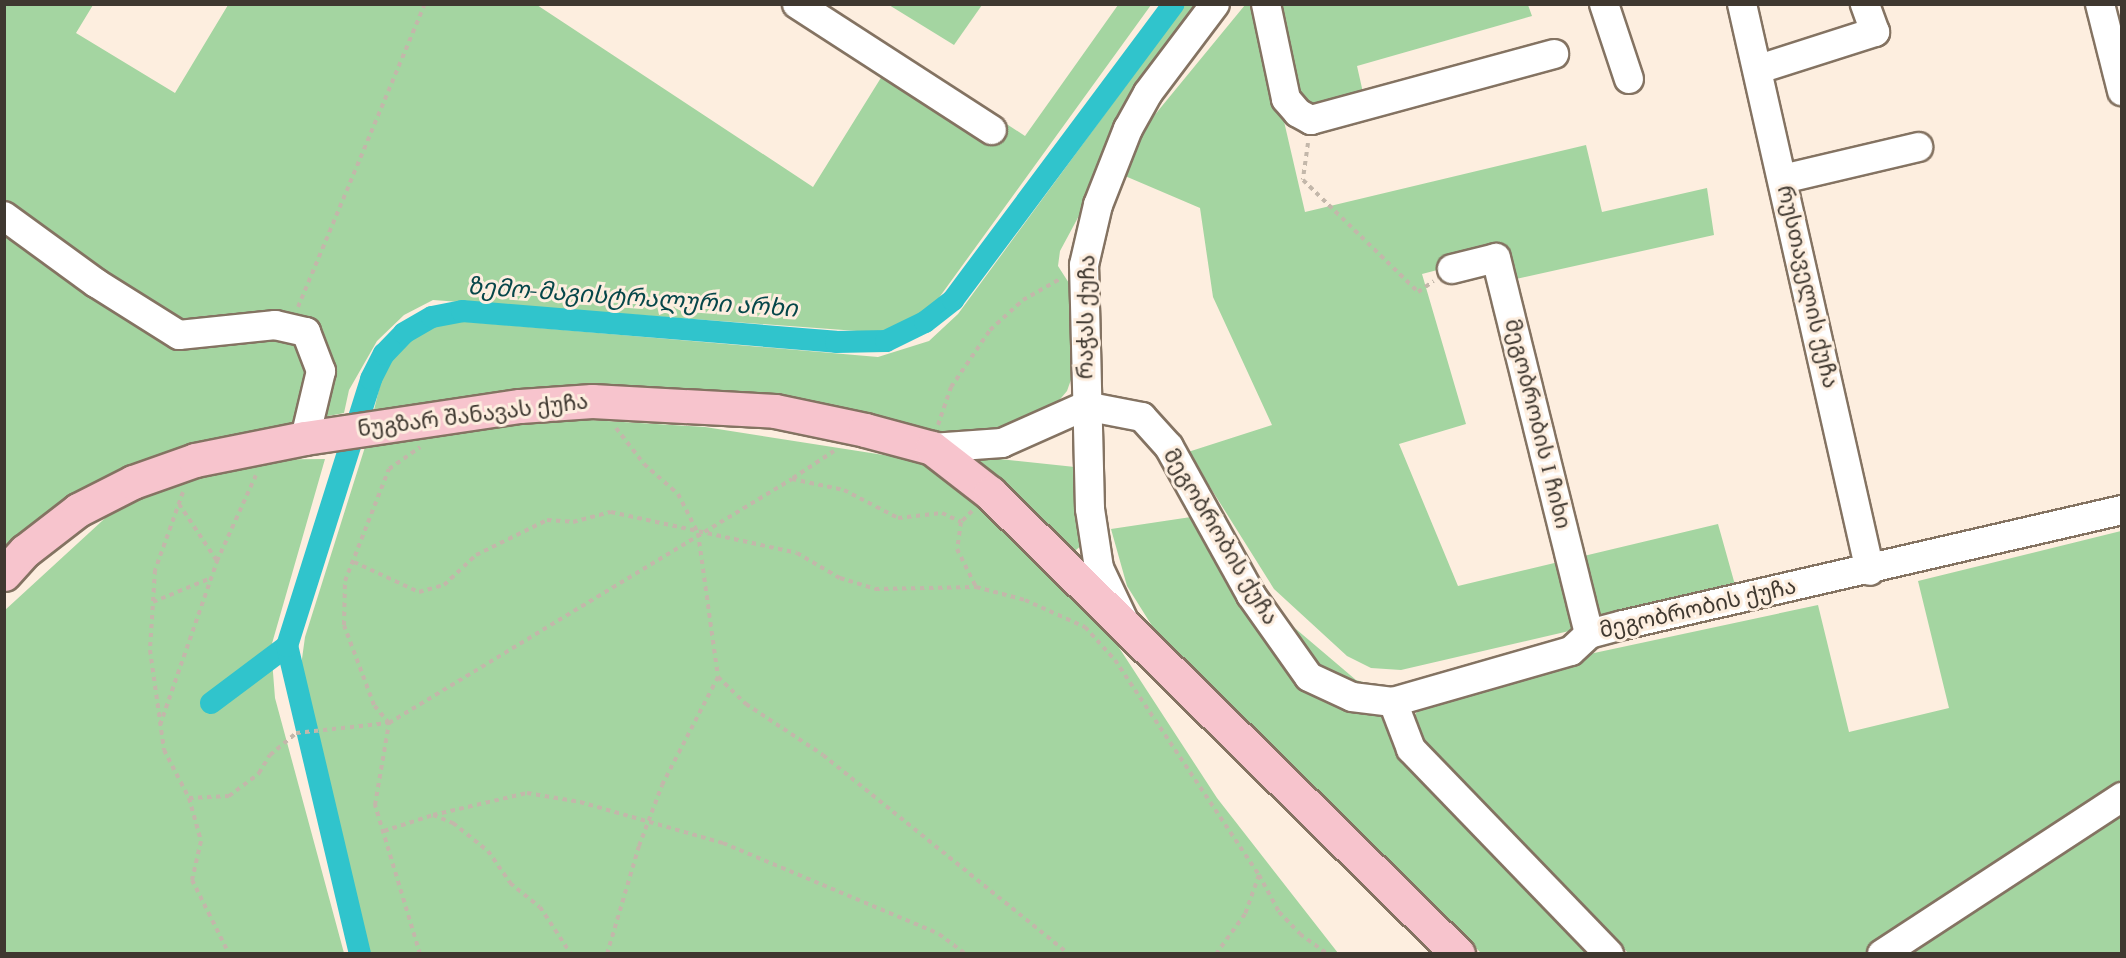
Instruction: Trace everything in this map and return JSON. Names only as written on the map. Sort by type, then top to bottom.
[{"type":"main road","name":"ნუგზარ შანავას ქუჩა","points":[[4,574],[26,551],[78,510],[133,482],[195,460],[315,437],[441,417],[592,400],[775,411],[865,430],[932,448],[990,493],[1124,622],[1458,954]]},
{"type":"street","points":[[797,4],[992,130]]},
{"type":"street","name":"რაჭას ქუჩა","points":[[1124,622],[1099,568],[1090,509],[1085,406],[1084,265],[1098,205],[1128,129],[1148,93],[1215,4]]},
{"type":"street","points":[[1266,4],[1286,99],[1298,113],[1311,120],[1554,54]]},
{"type":"street","points":[[1604,4],[1629,79]]},
{"type":"street","name":"რუსთაველის ქუჩა","points":[[1742,4],[1759,69],[1870,571]]},
{"type":"street","points":[[1759,69],[1875,32],[1865,4]]},
{"type":"street","points":[[2100,4],[2121,91]]},
{"type":"street","points":[[1783,179],[1918,147]]},
{"type":"street","points":[[4,216],[96,284],[179,334],[274,325],[306,333],[321,371],[315,437]]},
{"type":"street","name":"მეგობრობის I ჩიხი","points":[[1452,269],[1496,258],[1589,634]]},
{"type":"street","points":[[932,448],[1002,443],[1085,406]]},
{"type":"street","name":"მეგობრობის ქუჩა","points":[[1085,406],[1142,417],[1169,447],[1251,595],[1309,677],[1352,697],[1394,702],[1571,651],[1589,634],[1870,571],[2121,510]]},
{"type":"street","points":[[1394,702],[1411,749],[1610,954]]},
{"type":"street","points":[[1882,954],[2121,797]]},
{"type":"path","points":[[289,328],[426,4]]},
{"type":"path","points":[[1311,120],[1303,180],[1419,292],[1452,269]]},
{"type":"path","points":[[932,448],[951,387],[990,330],[1023,300],[1084,265]]},
{"type":"path","points":[[592,400],[644,464],[678,494],[698,533],[718,676],[662,785],[648,821],[607,954]]},
{"type":"path","points":[[420,954],[412,917],[392,872],[384,831],[375,805],[389,723],[374,705],[344,625],[345,581],[389,469],[416,452],[441,417]]},
{"type":"path","points":[[189,798],[229,796],[260,773],[270,755],[296,734],[389,723],[698,533],[792,478],[865,430]]},
{"type":"path","points":[[159,729],[211,578],[269,445]]},
{"type":"path","points":[[195,460],[155,570],[150,650],[159,729],[164,750],[189,798],[201,841],[192,880],[229,954]]},
{"type":"path","points":[[792,478],[844,490],[898,518],[942,513],[961,522]]},
{"type":"path","points":[[976,587],[957,549],[961,522],[990,493]]},
{"type":"path","points":[[178,503],[218,561]]},
{"type":"path","points":[[354,562],[419,592],[444,585],[476,555],[547,520],[573,522],[611,512],[797,553],[840,578],[875,589],[976,587],[1025,600],[1085,627],[1114,660],[1259,875],[1279,912],[1300,934],[1328,954]]},
{"type":"path","points":[[153,602],[211,578]]},
{"type":"path","points":[[718,676],[746,704],[823,755],[1069,954]]},
{"type":"path","points":[[384,831],[433,815],[527,793],[580,802],[723,843],[939,934],[966,954]]},
{"type":"path","points":[[433,815],[453,823],[488,851],[510,883],[540,907],[572,954]]},
{"type":"path","points":[[1216,954],[1245,914],[1259,875]]},
{"type":"green space","points":[[5,5],[93,5],[76,33],[175,93],[228,5],[537,5],[813,187],[897,52],[1025,136],[1118,5],[1151,5],[933,306],[892,329],[871,332],[433,300],[404,315],[377,341],[349,390],[344,413],[318,418],[311,322],[182,324],[5,211]]},
{"type":"green space","points":[[889,5],[982,5],[954,45]]},
{"type":"green space","points":[[1185,5],[1196,5],[1114,124],[1081,212],[1060,251],[1058,266],[1074,291],[1075,368],[1067,391],[1056,404],[1017,425],[947,433],[754,398],[373,414],[383,373],[398,350],[413,336],[433,325],[457,321],[878,357],[929,341],[958,314]]},
{"type":"green space","points":[[1245,5],[1528,5],[1532,16],[1357,66],[1364,97],[1283,117],[1305,212],[1586,145],[1602,212],[1707,188],[1714,235],[1494,284],[1491,256],[1422,274],[1466,424],[1399,444],[1458,586],[1718,524],[1737,592],[1401,670],[1371,668],[1347,656],[1274,589],[1188,452],[1272,425],[1213,297],[1200,208],[1118,173],[1139,134]]},
{"type":"green space","points":[[5,223],[179,342],[300,335],[314,371],[301,426],[5,554]]},
{"type":"green space","points":[[574,419],[705,427],[935,463],[1101,620],[1217,798],[1338,953],[370,953],[301,666],[305,637],[365,447],[447,429]]},
{"type":"green space","points":[[981,457],[1075,467],[1079,477],[1083,544],[1076,550],[1069,550],[968,459]]},
{"type":"green space","points":[[325,459],[271,647],[275,698],[344,953],[5,953],[4,611],[114,510],[229,460]]},
{"type":"green space","points":[[1211,514],[1256,595],[1356,680],[1387,689],[1393,722],[1602,953],[1481,953],[1154,629],[1127,586],[1111,529]]},
{"type":"green space","points":[[2121,531],[2121,953],[1628,953],[1429,750],[1414,717],[1430,688],[1818,605],[1849,732],[1949,708],[1918,581]]},
{"type":"waterway","name":"ზემო-მაგისტრალური არხი","points":[[360,954],[287,646],[371,379],[384,354],[404,333],[432,317],[462,311],[836,342],[886,341],[925,322],[953,300],[1174,4]]},
{"type":"waterway","points":[[211,703],[287,646]]}]
